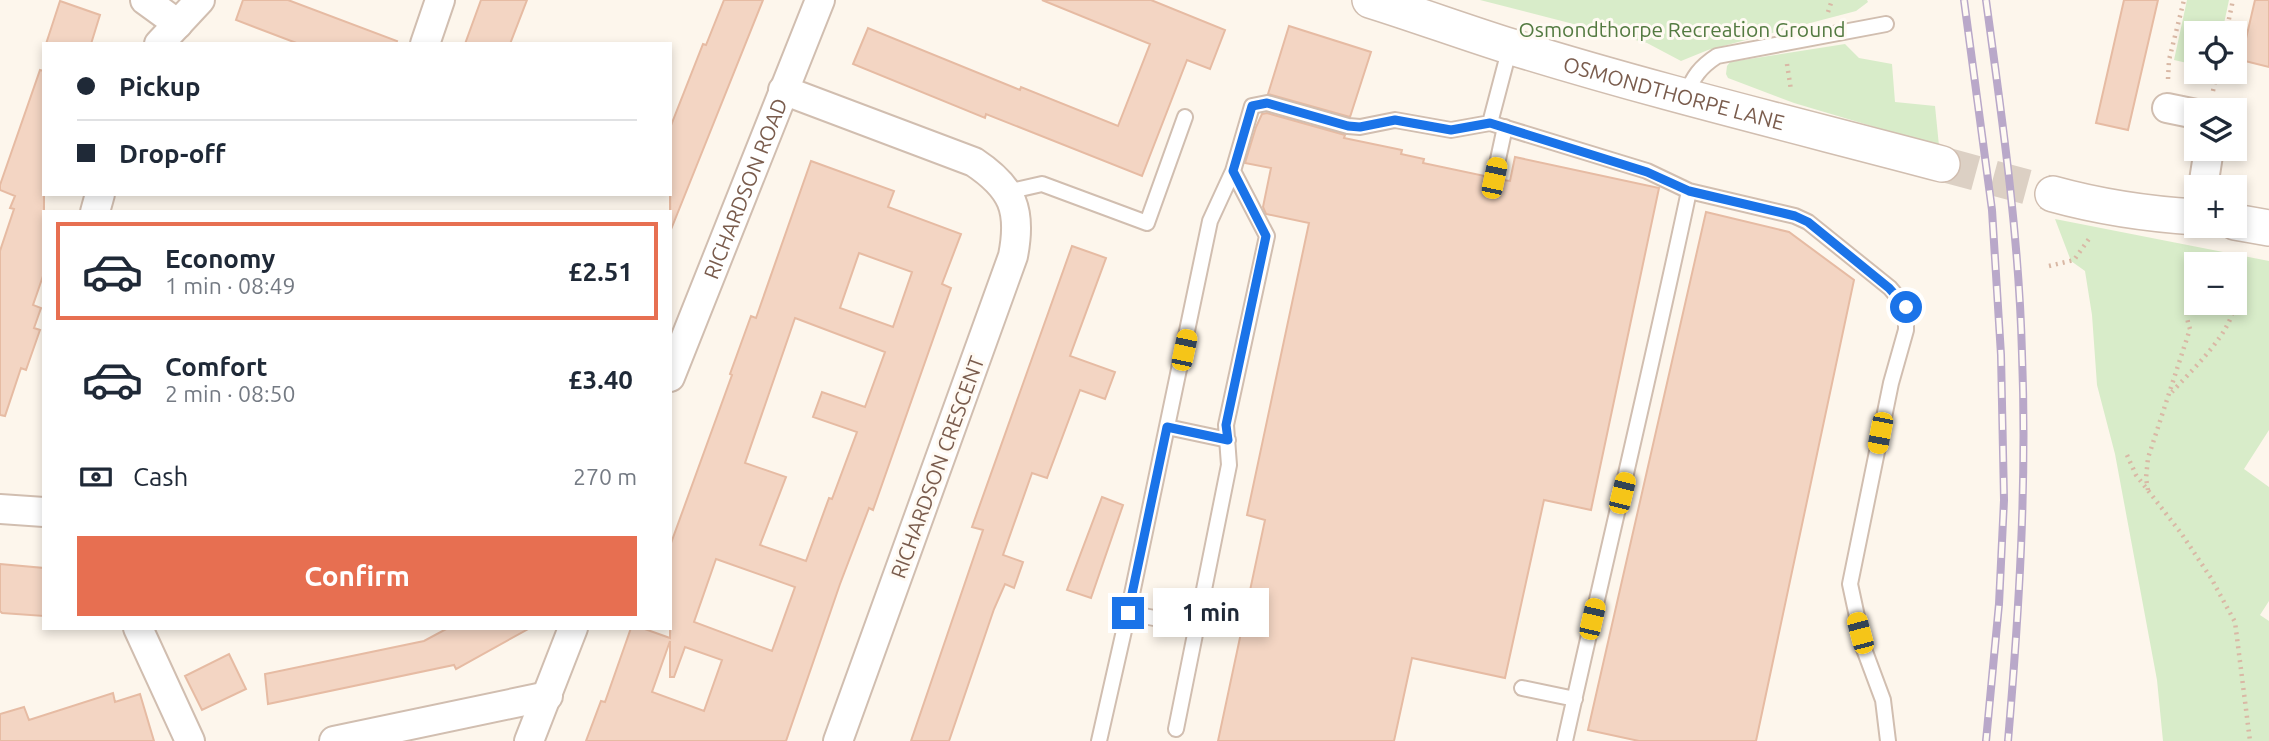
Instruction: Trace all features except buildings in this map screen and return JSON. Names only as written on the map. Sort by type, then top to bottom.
[{"type":"street","points":[[145,0],[168,34],[200,0]]},
{"type":"street","name":"RICHARDSON ROAD","points":[[672,372],[820,0]]},
{"type":"street","name":"OSMONDTHORPE LANE","points":[[1370,0],[1510,47],[1685,97],[1942,164]]},
{"type":"street","points":[[426,42],[437,1]]},
{"type":"street","name":"RICHARDSON CRESCENT","points":[[783,90],[974,162],[993,174],[1007,192],[1016,212],[1017,234],[1013,256],[838,741]]},
{"type":"street","points":[[2167,108],[2184,112]]},
{"type":"street","points":[[2053,194],[2090,205],[2130,212],[2184,216]]},
{"type":"street","points":[[2247,224],[2269,228]]},
{"type":"street","points":[[0,509],[42,512]]},
{"type":"street","points":[[139,630],[190,741]]},
{"type":"street","points":[[529,741],[572,630]]},
{"type":"street","points":[[334,741],[548,696]]},
{"type":"lane","points":[[1685,97],[1693,77],[1703,65],[1717,56],[1885,24]]},
{"type":"lane","points":[[1490,123],[1510,47]]},
{"type":"lane","points":[[1099,741],[1210,221],[1233,171],[1252,106],[1267,103],[1348,126],[1360,127],[1395,120],[1451,130],[1490,123],[1505,127],[1647,172],[1689,191],[1795,216],[1808,222],[1889,288],[1906,307],[1906,330],[1891,383],[1850,584],[1864,649],[1883,700],[1888,741]]},
{"type":"lane","points":[[1007,192],[1042,184],[1147,223],[1185,117]]},
{"type":"lane","points":[[1494,178],[1505,127]]},
{"type":"lane","points":[[1177,729],[1229,466],[1226,425],[1266,236],[1233,171]]},
{"type":"lane","points":[[1565,741],[1651,372],[1689,191]]},
{"type":"lane","points":[[1167,427],[1228,440]]},
{"type":"lane","points":[[1128,613],[1196,626]]},
{"type":"lane","points":[[1522,688],[1575,699]]},
{"type":"path","points":[[2167,108],[2169,60],[2183,0]]},
{"type":"path","points":[[2229,21],[2233,0]]},
{"type":"path","points":[[1786,43],[1797,126]]},
{"type":"path","points":[[2049,266],[2074,260],[2098,225]]},
{"type":"path","points":[[2148,492],[2148,458],[2190,330],[2186,315]]},
{"type":"path","points":[[2169,396],[2222,334],[2232,315]]},
{"type":"path","points":[[2127,455],[2136,475],[2189,544],[2211,578],[2235,622],[2250,741]]},
{"type":"green space","name":"Osmondthorpe Recreation Ground","points":[[1480,0],[1868,2],[1856,11],[1708,50],[1681,61],[1647,43]]},
{"type":"green space","points":[[2187,0],[2229,0],[2225,21],[2184,21],[2184,62],[2174,60]]},
{"type":"green space","points":[[1845,44],[1859,58],[1892,64],[1895,102],[1935,106],[1939,146],[1794,103],[1728,78],[1726,74],[1730,62]]},
{"type":"green space","points":[[2055,219],[2223,252],[2184,252],[2184,315],[2247,315],[2247,257],[2269,261],[2269,430],[2244,469],[2269,487],[2269,601],[2260,615],[2269,621],[2269,741],[2163,741],[2157,680],[2115,454],[2097,385],[2092,315],[2085,271],[2071,261]]},
{"type":"tunnel","points":[[1942,164],[2053,194]]},
{"type":"railway","points":[[1964,0],[1992,210],[2001,355],[2004,500],[1999,604],[1986,741]]},
{"type":"railway","points":[[1986,0],[2014,221],[2022,354],[2021,548],[2008,741]]},
{"type":"route","points":[[1128,613],[1167,427],[1228,440],[1226,425],[1266,236],[1233,171],[1252,106],[1267,103],[1360,127],[1395,120],[1451,130],[1490,123],[1647,172],[1689,191],[1795,216],[1808,222],[1889,288],[1906,307]]}]
